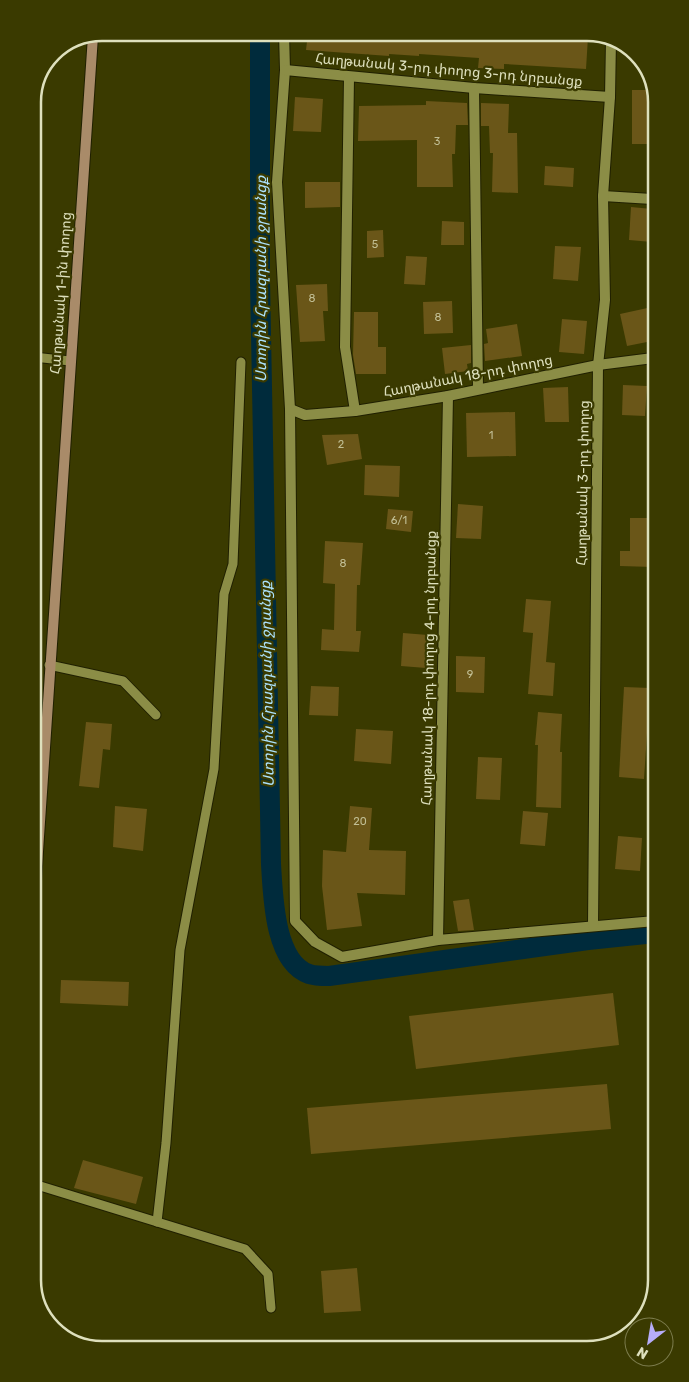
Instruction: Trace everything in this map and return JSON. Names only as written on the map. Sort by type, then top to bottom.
[{"type":"main road","name":"Հաղթանակ 1-ին փողոց","points":[[41,799],[93,42]]},
{"type":"street","points":[[284,41],[285,70],[277,182],[290,409],[295,921],[315,942],[342,957],[438,940],[648,922]]},
{"type":"street","name":"Հաղթանակ 3-րդ փողոց","points":[[593,926],[598,365],[605,300],[603,196],[610,97],[610,46]]},
{"type":"street","name":"Հաղթանակ 3-րդ փողոց 3-րդ նրբանցք","points":[[285,70],[349,78],[610,97]]},
{"type":"street","points":[[349,78],[345,347],[355,411]]},
{"type":"street","points":[[474,88],[478,388]]},
{"type":"street","points":[[603,196],[648,199]]},
{"type":"street","name":"Հաղթանակ 18-րդ փողոց","points":[[290,409],[305,414],[355,411],[448,396],[478,388],[598,365],[648,359]]},
{"type":"street","name":"Հաղթանակ 18-րդ փողոց 4-րդ նրբանցք","points":[[438,940],[448,396]]},
{"type":"lane","points":[[41,359],[70,361]]},
{"type":"lane","points":[[157,1222],[166,1143],[180,950],[214,769],[224,594],[233,564],[241,362]]},
{"type":"lane","points":[[49,665],[123,681],[156,715]]},
{"type":"lane","points":[[41,1186],[245,1249],[268,1274],[272,1308]]},
{"type":"building","points":[[307,41],[588,41],[586,69],[504,64],[504,69],[478,68],[479,58],[419,54],[419,56],[389,54],[389,56],[306,50]]},
{"type":"building","points":[[632,90],[647,90],[648,144],[632,144]]},
{"type":"building","points":[[295,97],[323,99],[321,132],[293,131]]},
{"type":"building","points":[[426,101],[467,103],[468,125],[456,125],[455,154],[452,154],[453,187],[417,187],[417,140],[358,141],[359,106],[426,105]]},
{"type":"building","points":[[481,103],[509,104],[508,133],[517,133],[518,193],[492,192],[493,153],[490,153],[489,126],[481,126]]},
{"type":"building","points":[[545,166],[574,168],[573,187],[544,185]]},
{"type":"building","points":[[305,182],[340,182],[340,207],[305,208]]},
{"type":"building","points":[[631,207],[648,209],[648,242],[629,240]]},
{"type":"building","points":[[442,221],[464,222],[464,245],[441,245]]},
{"type":"building","points":[[383,230],[384,257],[367,258],[367,231]]},
{"type":"building","points":[[555,246],[581,247],[578,281],[553,279]]},
{"type":"building","points":[[406,256],[427,257],[425,285],[404,284]]},
{"type":"building","points":[[327,284],[328,311],[323,311],[325,341],[300,342],[296,285]]},
{"type":"building","points":[[452,301],[453,333],[424,334],[423,302]]},
{"type":"building","points":[[648,308],[648,342],[627,346],[620,314]]},
{"type":"building","points":[[354,312],[378,312],[378,347],[386,347],[386,374],[356,374],[353,355]]},
{"type":"building","points":[[562,319],[587,321],[584,354],[559,352]]},
{"type":"building","points":[[517,324],[522,356],[485,361],[484,344],[488,343],[486,329]]},
{"type":"building","points":[[471,345],[471,363],[467,364],[468,371],[445,374],[442,348]]},
{"type":"building","points":[[623,385],[647,386],[645,416],[622,415]]},
{"type":"building","points":[[568,387],[569,422],[545,422],[543,388]]},
{"type":"building","points":[[515,412],[516,456],[467,457],[466,413]]},
{"type":"building","points":[[358,434],[362,459],[327,465],[322,435]]},
{"type":"building","points":[[365,465],[400,466],[399,497],[364,495]]},
{"type":"building","points":[[458,504],[483,506],[481,539],[456,538]]},
{"type":"building","points":[[388,509],[413,511],[411,532],[386,529]]},
{"type":"building","points":[[630,518],[648,518],[648,567],[620,566],[620,551],[630,551]]},
{"type":"building","points":[[325,541],[363,543],[360,585],[357,585],[356,631],[361,631],[359,652],[321,650],[322,629],[334,630],[335,584],[323,583]]},
{"type":"building","points":[[526,599],[551,601],[546,662],[555,663],[553,696],[528,694],[533,633],[523,632]]},
{"type":"building","points":[[403,633],[428,635],[426,668],[401,666]]},
{"type":"building","points":[[456,656],[485,657],[484,693],[456,692]]},
{"type":"building","points":[[311,686],[339,687],[338,716],[309,715]]},
{"type":"building","points":[[624,687],[648,688],[644,779],[619,777]]},
{"type":"building","points":[[538,712],[562,714],[560,752],[562,752],[561,808],[536,807],[538,745],[535,745]]},
{"type":"building","points":[[86,722],[112,724],[110,750],[103,749],[99,788],[79,786]]},
{"type":"building","points":[[356,729],[393,731],[391,764],[354,761]]},
{"type":"building","points":[[478,757],[502,758],[500,800],[476,799]]},
{"type":"building","points":[[115,806],[147,809],[143,851],[113,847]]},
{"type":"building","points":[[350,806],[372,808],[369,850],[406,851],[405,895],[357,893],[362,926],[327,930],[322,886],[323,850],[346,852]]},
{"type":"building","points":[[523,811],[548,813],[545,846],[520,844]]},
{"type":"building","points":[[618,836],[642,838],[640,871],[615,869]]},
{"type":"building","points":[[469,899],[474,930],[458,931],[453,901]]},
{"type":"building","points":[[61,980],[129,982],[128,1006],[60,1003]]},
{"type":"building","points":[[613,993],[619,1045],[416,1069],[409,1016]]},
{"type":"building","points":[[607,1084],[611,1129],[311,1154],[307,1108]]},
{"type":"building","points":[[83,1160],[143,1177],[136,1204],[74,1188]]},
{"type":"building","points":[[357,1268],[361,1311],[324,1313],[321,1271]]},
{"type":"waterway","name":"Ստորին Հրազդանի ջրանցք","points":[[260,41],[260,281],[271,864],[275,909],[282,942],[297,967],[311,975],[329,976],[588,940],[648,934]]}]
